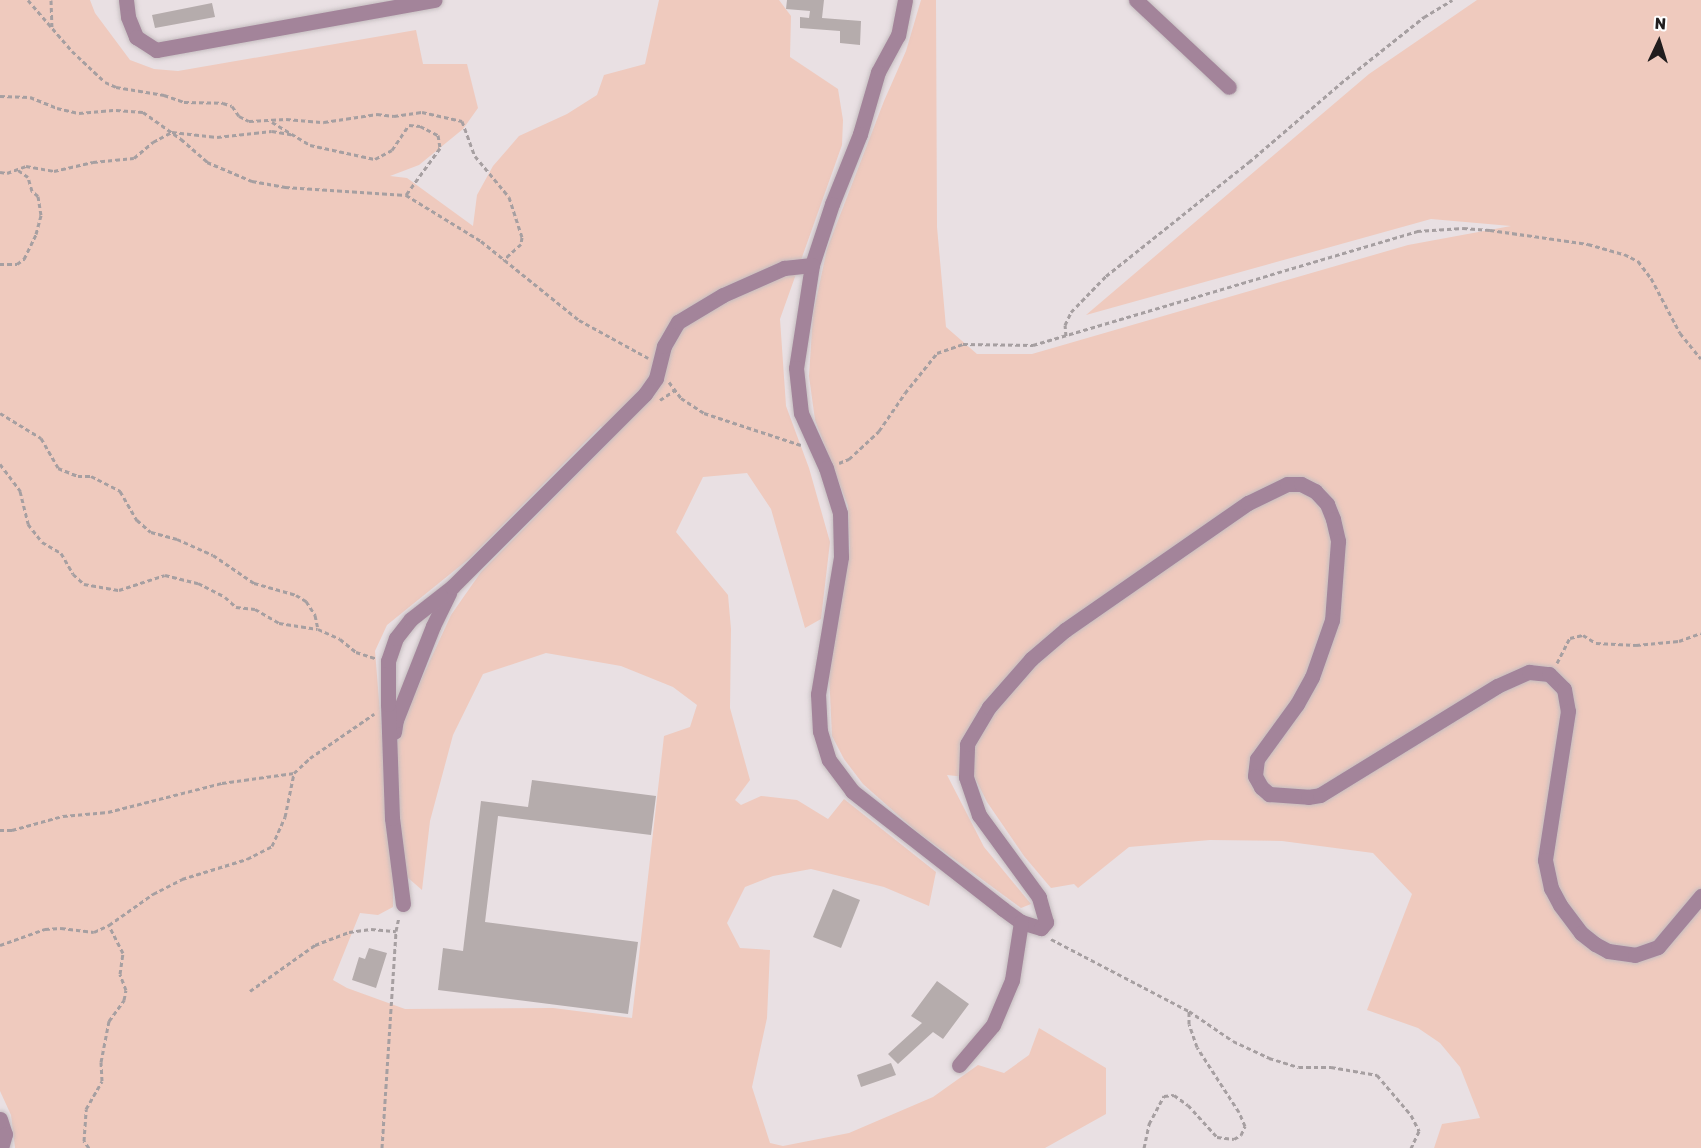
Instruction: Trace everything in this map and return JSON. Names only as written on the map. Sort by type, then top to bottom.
[{"type":"street","points":[[126,0],[128,18],[136,37],[156,50],[435,0]]},
{"type":"street","points":[[905,0],[898,35],[878,72],[860,134],[832,204],[812,265],[796,368],[801,413],[826,468],[840,513],[841,557],[823,651],[818,694],[820,731],[829,760],[860,798],[1021,922],[1041,928],[1046,922],[1039,897],[979,814],[966,777],[967,744],[989,707],[1031,659],[1048,645],[1248,502],[1287,484],[1301,484],[1315,491],[1327,504],[1338,541],[1332,620],[1312,677],[1297,704],[1257,759],[1255,776],[1261,786],[1269,794],[1308,797],[1331,790],[1497,686],[1529,672],[1549,674],[1564,689],[1568,711],[1545,860],[1551,888],[1560,905],[1581,933],[1595,944],[1608,951],[1635,955],[1658,947],[1701,896]]},
{"type":"street","points":[[1141,2],[1229,87]]},
{"type":"street","points":[[403,904],[392,818],[388,704],[388,661],[396,638],[411,619],[452,587],[645,394],[656,378],[664,346],[678,322],[723,295],[784,268],[812,265]]},
{"type":"street","points":[[390,750],[396,720],[433,626],[452,587]]},
{"type":"street","points":[[959,1065],[993,1025],[1012,980],[1021,922]]},
{"type":"street","points":[[0,1119],[5,1134],[1,1148]]},
{"type":"path","points":[[28,0],[105,82],[138,92],[164,95],[172,100],[223,103],[232,106],[239,116],[249,121],[286,119],[324,122],[377,114],[394,116],[422,112],[462,121],[475,156],[509,197],[522,237],[520,244],[503,260]]},
{"type":"path","points":[[51,0],[52,28]]},
{"type":"path","points":[[1066,336],[1065,325],[1071,312],[1106,276],[1249,162],[1346,79],[1424,17],[1452,0]]},
{"type":"path","points":[[0,96],[30,97],[57,108],[79,113],[116,110],[143,112],[172,132],[207,162],[252,181],[285,187],[406,195],[481,241],[579,320],[630,350],[660,363],[670,384],[681,398],[704,413],[803,446],[815,444]]},
{"type":"path","points":[[271,121],[310,145],[375,159],[392,150],[409,125],[420,126],[438,135],[440,148],[406,195]]},
{"type":"path","points":[[0,172],[7,173],[26,166],[54,171],[93,162],[134,158],[153,142],[172,132],[217,137],[272,131],[294,135]]},
{"type":"path","points":[[0,264],[17,264],[24,259],[36,234],[41,215],[38,196],[32,191],[28,177],[18,169]]},
{"type":"path","points":[[826,468],[849,459],[879,431],[905,393],[937,353],[963,344],[1033,345],[1417,231],[1463,228],[1588,244],[1624,254],[1638,261],[1652,278],[1680,333],[1701,359]]},
{"type":"path","points":[[0,413],[41,438],[58,468],[78,476],[91,476],[120,491],[137,520],[151,532],[177,538],[213,555],[254,583],[296,595],[306,601],[315,615],[318,629]]},
{"type":"path","points":[[0,464],[21,491],[28,524],[42,542],[61,554],[73,574],[84,584],[119,590],[155,577],[174,577],[210,588],[225,597],[232,605],[255,609],[279,623],[318,629],[340,639],[356,652],[388,661]]},
{"type":"path","points":[[1549,674],[1570,638],[1583,635],[1596,643],[1636,645],[1679,641],[1701,633]]},
{"type":"path","points":[[0,830],[12,830],[63,816],[108,812],[222,783],[294,773],[310,758],[388,704]]},
{"type":"path","points":[[0,945],[45,929],[61,927],[94,932],[109,925],[153,894],[182,879],[247,859],[273,846],[285,817],[294,773]]},
{"type":"path","points":[[382,1148],[396,931],[403,904]]},
{"type":"path","points":[[89,1148],[84,1141],[86,1109],[102,1081],[101,1062],[108,1021],[124,1000],[126,990],[120,974],[123,953],[109,925]]},
{"type":"path","points":[[1041,928],[1051,939],[1077,954],[1190,1011],[1233,1041],[1269,1058],[1299,1067],[1331,1067],[1377,1076],[1412,1115],[1419,1131],[1412,1148]]},
{"type":"path","points":[[250,991],[315,945],[349,932],[371,929],[396,931]]},
{"type":"path","points":[[1144,1148],[1149,1124],[1164,1096],[1174,1095],[1188,1105],[1217,1137],[1234,1139],[1241,1135],[1245,1126],[1239,1112],[1197,1047],[1189,1024],[1190,1011]]},
{"type":"shaded area","points":[[0,0],[90,0],[95,13],[130,60],[154,69],[178,71],[416,30],[423,64],[467,64],[478,108],[463,129],[419,165],[390,176],[407,178],[473,226],[477,195],[493,166],[519,136],[567,114],[597,95],[604,75],[645,64],[659,0],[779,0],[791,16],[790,57],[838,89],[843,120],[842,145],[780,319],[786,406],[809,468],[830,542],[821,619],[805,628],[771,509],[747,473],[703,477],[676,532],[728,595],[731,629],[730,708],[750,780],[735,800],[741,805],[761,796],[797,800],[828,819],[844,799],[936,872],[929,906],[884,887],[811,869],[773,876],[745,887],[727,923],[740,948],[770,950],[767,1018],[752,1087],[770,1143],[783,1146],[849,1133],[933,1097],[978,1065],[1004,1073],[1029,1055],[1039,1028],[1106,1068],[1106,1114],[1045,1148],[15,1148],[11,1115],[0,1091]],"holes":[[[601,426],[611,440],[481,572],[451,615],[404,717],[396,748],[397,807],[407,877],[422,890],[430,821],[453,735],[483,674],[546,653],[621,666],[673,687],[697,705],[690,727],[664,736],[632,1018],[553,1008],[405,1009],[347,988],[333,980],[360,913],[378,915],[393,907],[393,873],[375,651],[387,625],[470,558]]]},
{"type":"shaded area","points":[[921,0],[936,0],[937,227],[946,327],[977,354],[1032,354],[1408,245],[1511,226],[1431,219],[1086,315],[1369,74],[1477,0],[1701,0],[1701,1148],[1434,1148],[1442,1124],[1480,1118],[1460,1067],[1440,1043],[1418,1028],[1367,1010],[1412,894],[1373,853],[1282,841],[1210,840],[1129,847],[1078,888],[1074,884],[1051,888],[1024,856],[987,802],[975,778],[947,775],[984,847],[1031,904],[1021,908],[916,831],[863,784],[844,759],[832,736],[829,673],[850,548],[848,506],[815,420],[809,376],[813,314],[827,249],[884,101],[906,51]]},
{"type":"building","points":[[787,0],[824,0],[822,18],[861,21],[860,45],[840,43],[840,31],[800,28],[800,17],[809,18],[810,11],[786,9]]},
{"type":"building","points":[[212,3],[215,17],[155,28],[152,15]]},
{"type":"building","points":[[532,780],[656,796],[651,835],[498,816],[485,922],[638,942],[628,1014],[438,990],[443,948],[463,951],[481,801],[528,807]]},
{"type":"building","points":[[833,889],[860,900],[841,948],[813,937]]},
{"type":"building","points":[[369,948],[387,953],[376,988],[352,980],[359,957],[365,959]]},
{"type":"building","points":[[937,981],[969,1004],[943,1039],[933,1032],[898,1064],[888,1054],[922,1023],[911,1016]]},
{"type":"building","points":[[891,1063],[896,1075],[861,1087],[857,1075]]}]
